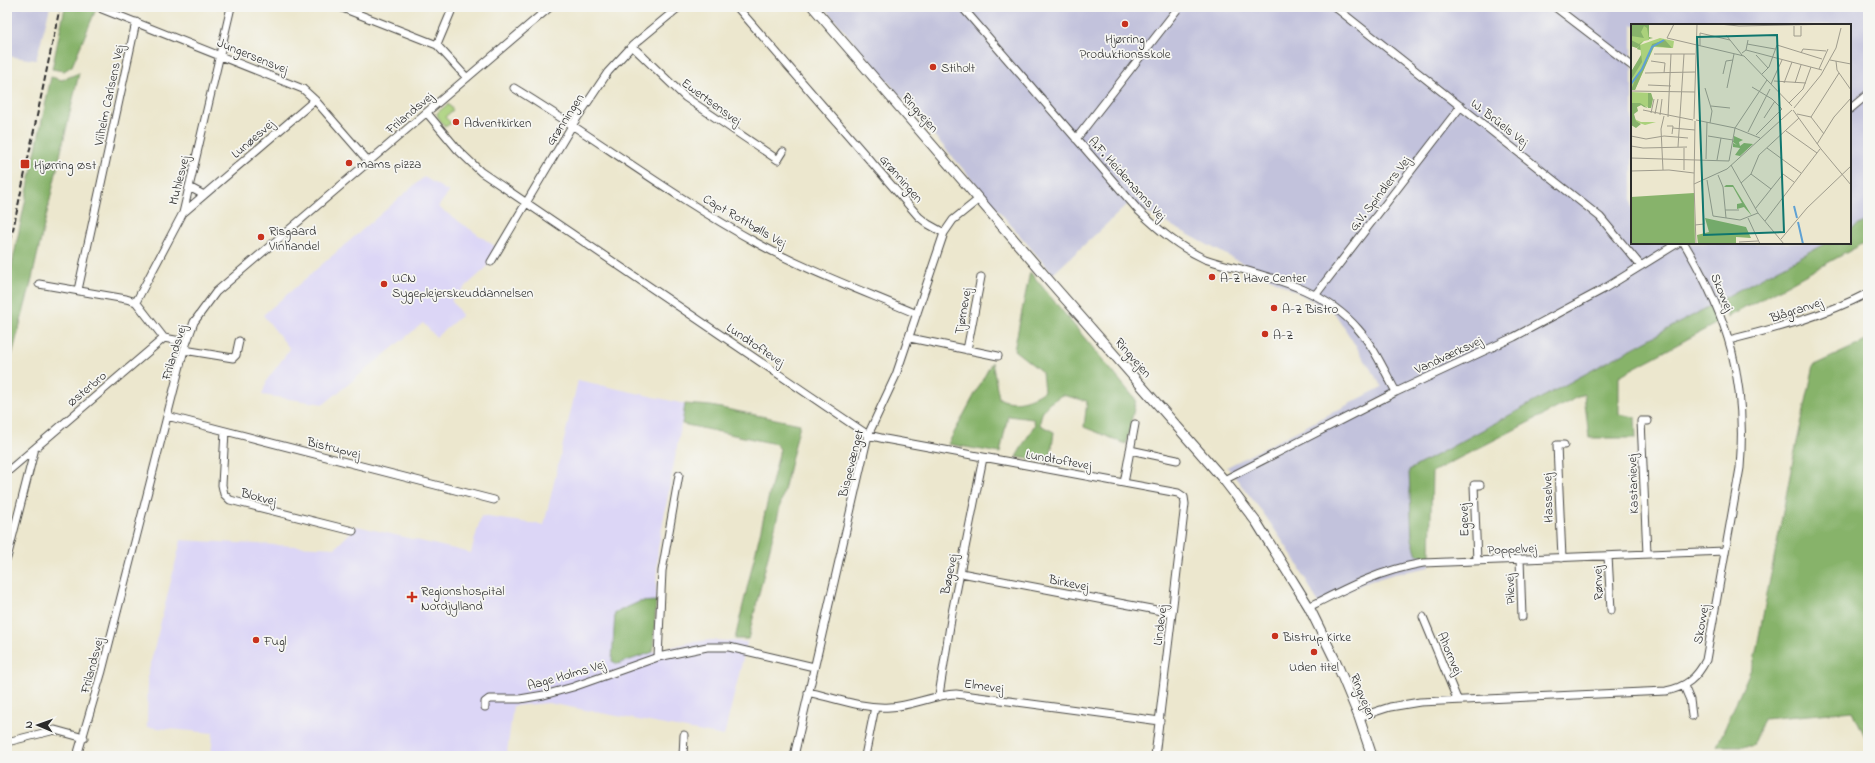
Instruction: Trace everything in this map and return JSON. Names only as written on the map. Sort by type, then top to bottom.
[{"type":"main road","name":"Ringvejen","points":[[814,9],[1224,480],[1273,547],[1309,607],[1337,664],[1359,717],[1372,756]]},
{"type":"street","name":"Muhlesvej","points":[[136,302],[183,213],[231,7]]},
{"type":"street","points":[[340,7],[437,45],[468,78]]},
{"type":"street","points":[[437,45],[453,7]]},
{"type":"street","name":"Frilandsvej","points":[[77,756],[84,738],[186,342],[194,322],[216,292],[550,7]]},
{"type":"street","name":"Grønningen","points":[[490,262],[573,124],[608,72],[632,46],[679,7]]},
{"type":"street","name":"Grønningen","points":[[737,7],[920,216],[928,224],[944,233]]},
{"type":"street","name":"A.F. Heidemanns Vej","points":[[962,7],[1139,211],[1164,235],[1180,246],[1207,259],[1287,282],[1316,294],[1339,311],[1358,329],[1374,351],[1396,392]]},
{"type":"street","points":[[1076,139],[1179,7]]},
{"type":"street","name":"W. Brüels Vej","points":[[1335,7],[1600,217],[1642,266]]},
{"type":"street","points":[[1555,7],[1631,65]]},
{"type":"street","name":"Jungersensvej","points":[[102,8],[303,89],[315,100],[369,162]]},
{"type":"street","name":"Vilhelm Carlsens Vej","points":[[78,290],[136,22]]},
{"type":"street","name":"Ewertsensvej","points":[[632,46],[668,83],[705,113],[778,160],[783,152]]},
{"type":"street","name":"Capt Rottbølls Vej","points":[[514,88],[573,124],[701,209],[757,243],[807,267],[917,314]]},
{"type":"street","points":[[1851,108],[1868,94]]},
{"type":"street","name":"Lunøesvej","points":[[183,213],[315,100]]},
{"type":"street","name":"G.V. Spindlers Vej","points":[[1316,294],[1461,106]]},
{"type":"street","name":"Lundtoftevej","points":[[427,113],[458,150],[481,172],[868,435],[983,458],[1178,493],[1184,497]]},
{"type":"street","points":[[190,187],[204,196]]},
{"type":"street","name":"Bispevænget","points":[[794,756],[868,435],[896,376],[944,233],[953,220],[979,199]]},
{"type":"street","name":"Vandværksvej","points":[[1224,480],[1396,392],[1514,337],[1642,266],[1676,244]]},
{"type":"street","name":"Skovvej","points":[[1359,717],[1398,706],[1457,699],[1666,691],[1684,686],[1697,675],[1706,660],[1740,468],[1742,436],[1740,391],[1729,340],[1715,301],[1703,275],[1685,244]]},
{"type":"street","name":"Tjørnevej","points":[[967,350],[981,277]]},
{"type":"street","points":[[39,284],[78,290],[136,302],[164,338],[186,342]]},
{"type":"street","name":"Blågranvej","points":[[1729,340],[1779,328],[1809,318],[1868,293]]},
{"type":"street","name":"Østerbro","points":[[7,472],[164,338]]},
{"type":"street","name":"Tjørnevej","points":[[910,338],[998,356]]},
{"type":"street","points":[[184,350],[233,358],[236,355],[239,341]]},
{"type":"street","name":"Bistrupvej","points":[[167,416],[494,500]]},
{"type":"street","name":"Kastanievej","points":[[1647,554],[1641,421],[1648,421]]},
{"type":"street","points":[[1124,483],[1135,424]]},
{"type":"street","name":"Blokvej","points":[[225,431],[222,486],[224,494],[230,500],[353,531]]},
{"type":"street","name":"Hasselvej","points":[[1562,558],[1557,445],[1564,445]]},
{"type":"street","points":[[7,558],[35,447]]},
{"type":"street","points":[[1130,450],[1177,460]]},
{"type":"street","name":"Bøgevej","points":[[939,695],[952,613],[983,458]]},
{"type":"street","points":[[22,459],[30,469]]},
{"type":"street","points":[[658,657],[662,571],[679,475]]},
{"type":"street","name":"Egevej","points":[[1477,561],[1474,485],[1480,485]]},
{"type":"street","name":"Lindevej","points":[[1155,756],[1185,504],[1184,497]]},
{"type":"street","name":"Poppelvej","points":[[1309,607],[1379,573],[1423,563],[1726,551]]},
{"type":"street","name":"Rønvej","points":[[1608,556],[1610,610]]},
{"type":"street","name":"Pilevej","points":[[1520,559],[1522,617]]},
{"type":"street","name":"Birkevej","points":[[961,573],[1172,613]]},
{"type":"street","name":"Ahornvej","points":[[1423,617],[1457,699]]},
{"type":"street","name":"Aage Holms Vej","points":[[485,707],[485,702],[489,699],[520,698],[544,695],[602,677],[658,657],[707,647],[730,647],[814,667]]},
{"type":"street","points":[[1684,686],[1690,700],[1692,716]]},
{"type":"street","name":"Elmevej","points":[[808,692],[875,706],[902,706],[939,695],[956,694],[1160,721]]},
{"type":"street","points":[[865,756],[875,706]]},
{"type":"street","points":[[7,742],[55,730],[84,738]]},
{"type":"street","points":[[683,756],[684,735]]},
{"type":"shaded area","points":[[7,7],[50,7],[36,60],[7,56]]},
{"type":"shaded area","points":[[824,7],[1868,7],[1868,220],[1851,229],[1851,24],[1631,24],[1631,244],[1824,244],[1409,470],[1417,555],[1430,557],[1430,567],[1394,574],[1364,583],[1320,607],[1296,561],[1264,514],[1227,467],[1382,387],[1334,312],[1129,203],[1053,274]]},
{"type":"shaded area","name":"UCN Sygeplejerskeuddannelsen","points":[[424,177],[449,192],[438,207],[496,247],[486,268],[451,300],[462,315],[436,337],[423,323],[324,404],[262,395],[267,380],[290,349],[263,315]]},
{"type":"shaded area","name":"Regionshospital Nordjylland","points":[[578,380],[685,404],[658,549],[653,652],[691,642],[712,640],[747,642],[724,736],[548,703],[513,706],[507,753],[480,753],[479,756],[211,756],[213,733],[147,727],[148,674],[181,540],[335,548],[357,526],[471,553],[481,516],[544,525]]},
{"type":"green space","points":[[65,7],[97,7],[72,66],[64,71],[52,69]]},
{"type":"green space","points":[[79,73],[30,287],[12,355],[7,366],[7,289],[51,77],[62,80]]},
{"type":"green space","points":[[448,104],[453,110],[445,117],[451,123],[445,127],[437,113]]},
{"type":"green space","points":[[1868,220],[1868,241],[1728,317],[1722,299],[1824,244],[1851,244],[1851,229]]},
{"type":"green space","points":[[1030,272],[1136,400],[1126,444],[1084,427],[1087,401],[1062,395],[1046,407],[1041,419],[1040,425],[1054,432],[1050,462],[1016,457],[1035,424],[1033,419],[1008,416],[1000,453],[948,444],[992,362],[999,398],[1010,402],[1016,402],[1028,399],[1044,391],[1042,372],[1014,350]]},
{"type":"green space","points":[[1710,306],[1717,323],[1619,376],[1619,414],[1635,417],[1636,438],[1589,438],[1584,394],[1432,472],[1430,557],[1417,555],[1412,539],[1409,470]]},
{"type":"green space","points":[[1868,340],[1868,743],[1853,711],[1764,719],[1753,746],[1717,746],[1754,662],[1792,465],[1814,365]]},
{"type":"green space","points":[[685,404],[711,406],[800,424],[748,639],[735,639],[780,449],[776,444],[682,424]]},
{"type":"green space","points":[[656,601],[653,652],[618,664],[612,661],[615,613],[639,602]]},
{"type":"railway","points":[[7,258],[60,7]]},
{"type":"place","name":"Hjørring Produktionsskole","points":[[1125,24]]},
{"type":"place","name":"Stiholt","points":[[933,67]]},
{"type":"place","name":"Adventkirken","points":[[456,122]]},
{"type":"place","name":"mams pizza","points":[[349,163]]},
{"type":"place","name":"Hjørring Øst","points":[[25,164]]},
{"type":"place","name":"Risgaard Vinhandel","points":[[261,237]]},
{"type":"place","name":"A-Z Have Center","points":[[1212,277]]},
{"type":"place","name":"UCN Sygeplejerskeuddannelsen","points":[[384,284]]},
{"type":"place","name":"A-Z Bistro","points":[[1274,308]]},
{"type":"place","name":"A-Z","points":[[1265,334]]},
{"type":"place","name":"Regionshospital Nordjylland","points":[[412,597]]},
{"type":"place","name":"Bistrup Kirke","points":[[1275,636]]},
{"type":"place","name":"Fugl","points":[[256,640]]},
{"type":"place","name":"Uden titel","points":[[1314,652]]}]
